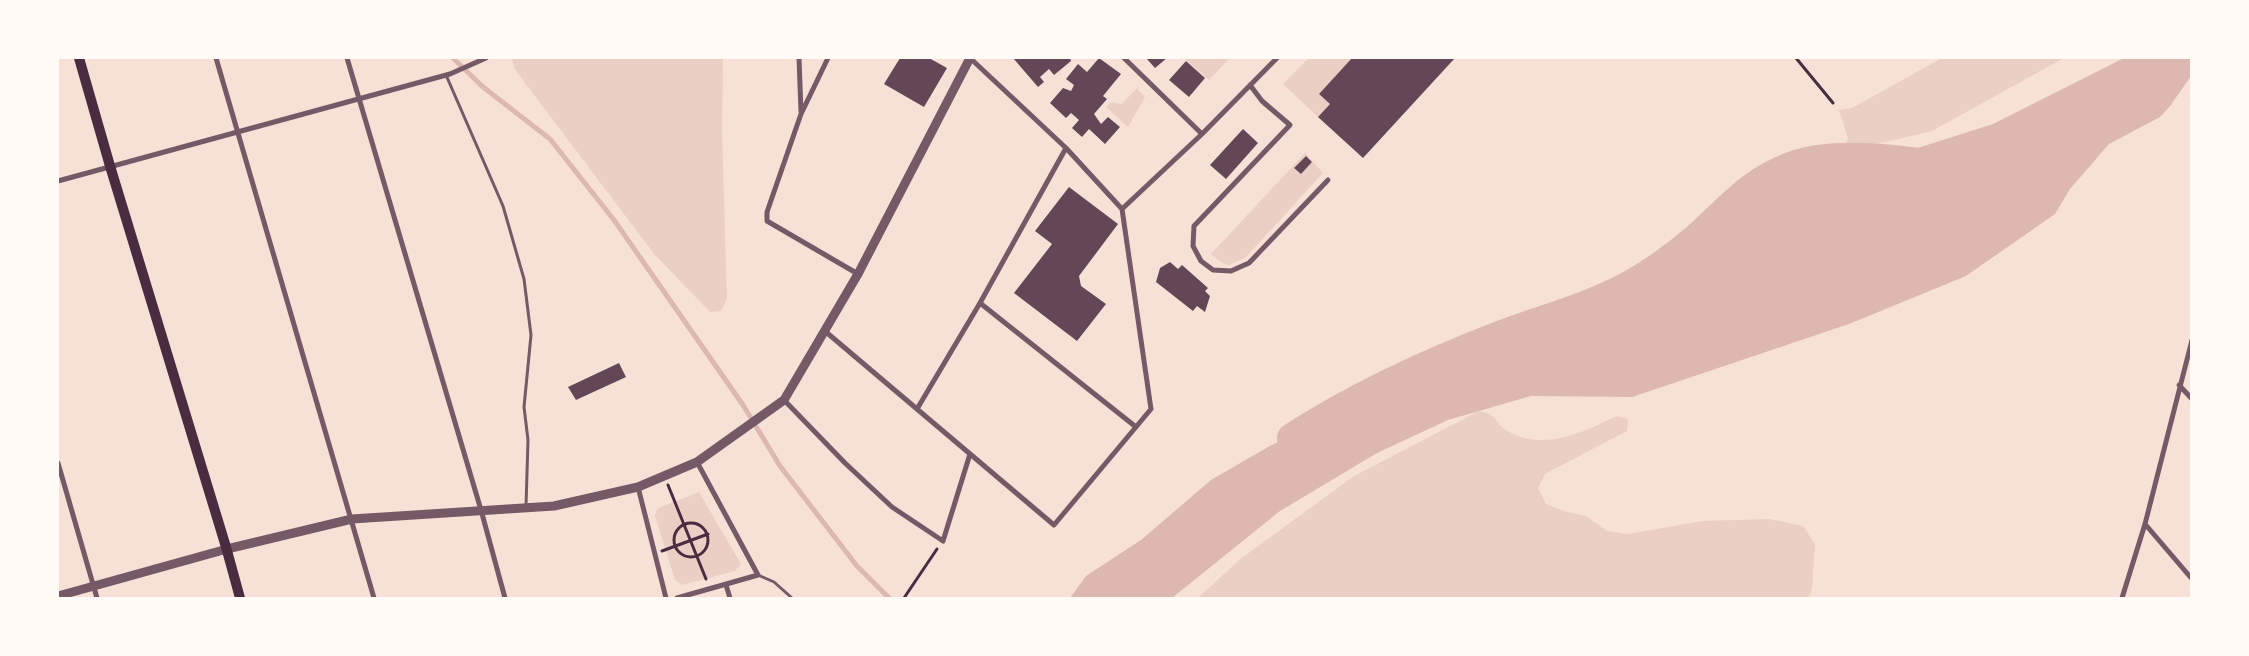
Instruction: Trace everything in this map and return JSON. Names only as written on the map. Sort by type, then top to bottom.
[{"type":"main road","points":[[79,58],[227,549],[240,598]]},
{"type":"street","points":[[216,58],[374,598]]},
{"type":"street","points":[[347,58],[481,510],[505,598]]},
{"type":"street","points":[[58,180],[448,75],[486,58]]},
{"type":"street","points":[[799,58],[801,114]]},
{"type":"street","points":[[828,58],[801,114],[767,212],[767,221],[858,274]]},
{"type":"street","points":[[58,596],[227,549],[352,519],[554,506],[638,487],[697,462],[784,400],[826,332],[858,274],[970,58],[1066,148],[1122,209],[1151,409],[1054,525],[826,332]]},
{"type":"street","points":[[1124,58],[1202,134]]},
{"type":"street","points":[[1122,209],[1202,134],[1277,58]]},
{"type":"street","points":[[1250,85],[1262,101],[1290,125],[1194,226],[1193,246],[1201,261],[1213,270],[1231,271],[1249,263],[1328,180]]},
{"type":"street","points":[[917,409],[980,303],[1066,148]]},
{"type":"street","points":[[980,303],[1136,427]]},
{"type":"street","points":[[2122,598],[2145,524],[2192,340]]},
{"type":"street","points":[[2179,385],[2192,399]]},
{"type":"street","points":[[784,400],[845,463],[892,507],[943,541],[970,454]]},
{"type":"street","points":[[677,598],[758,575],[697,462]]},
{"type":"street","points":[[58,463],[97,598]]},
{"type":"street","points":[[638,487],[666,598]]},
{"type":"street","points":[[2145,524],[2192,578]]},
{"type":"street","points":[[726,585],[730,598]]},
{"type":"lane","points":[[448,75],[503,206],[524,279],[532,335],[524,407],[528,440],[526,508]]},
{"type":"lane","points":[[758,575],[774,582],[792,598]]},
{"type":"path","points":[[1796,58],[1833,103]]},
{"type":"path","points":[[665,476],[709,589]]},
{"type":"path","points":[[696,523],[708,534],[709,540],[706,550],[697,557],[681,555],[675,546],[676,531],[684,524],[696,523]]},
{"type":"path","points":[[655,554],[708,534]]},
{"type":"path","points":[[904,598],[943,541]]},
{"type":"shaded area","points":[[512,58],[723,58],[722,131],[727,299],[721,311],[710,312],[655,255],[514,68]]},
{"type":"shaded area","points":[[1184,58],[1230,58],[1209,80]]},
{"type":"shaded area","points":[[1309,58],[1352,58],[1319,94],[1330,104],[1318,117],[1283,84]]},
{"type":"shaded area","points":[[1942,58],[2064,58],[1932,131],[1843,152],[1848,138],[1839,110],[1852,108]]},
{"type":"shaded area","points":[[2124,58],[2191,58],[2191,76],[2160,117],[2109,144],[2070,189],[2055,214],[1966,276],[1849,324],[1632,397],[1531,396],[1448,420],[1377,453],[1280,511],[1172,598],[1070,598],[1086,576],[1141,540],[1211,480],[1268,447],[1371,395],[1466,360],[1577,312],[1658,268],[1767,180],[1817,170],[1858,167],[1993,124]]},
{"type":"shaded area","points":[[1137,88],[1145,97],[1128,127],[1106,107],[1111,102],[1122,104]]},
{"type":"shaded area","points":[[1305,153],[1323,173],[1246,257],[1229,265],[1222,263],[1211,254]]},
{"type":"shaded area","points":[[1479,411],[1490,414],[1506,430],[1519,436],[1547,440],[1576,434],[1616,416],[1628,419],[1627,431],[1545,474],[1538,488],[1546,504],[1564,511],[1586,516],[1607,531],[1627,534],[1703,521],[1769,519],[1803,526],[1815,544],[1812,589],[1809,598],[1198,598],[1239,560],[1354,476]]},
{"type":"shaded area","points":[[699,492],[741,564],[735,571],[682,585],[675,580],[655,516],[657,509]]},
{"type":"building","points":[[900,58],[929,58],[947,68],[924,107],[884,84]]},
{"type":"building","points":[[1013,58],[1070,58],[1071,61],[1054,75],[1049,69],[1040,77],[1044,82],[1038,87]]},
{"type":"building","points":[[1099,58],[1121,74],[1103,96],[1107,99],[1094,114],[1101,124],[1108,117],[1120,127],[1105,144],[1089,129],[1082,137],[1072,128],[1079,120],[1071,113],[1066,118],[1050,103],[1063,88],[1071,91],[1074,85],[1066,79],[1078,64],[1087,72]]},
{"type":"building","points":[[1146,58],[1167,58],[1155,68]]},
{"type":"building","points":[[1352,58],[1455,58],[1363,158],[1318,117],[1330,104],[1319,94]]},
{"type":"building","points":[[1186,61],[1205,78],[1189,97],[1169,80]]},
{"type":"building","points":[[1243,129],[1258,143],[1226,179],[1210,165]]},
{"type":"building","points":[[1306,156],[1312,162],[1301,174],[1294,168]]},
{"type":"building","points":[[1069,187],[1118,224],[1079,276],[1081,286],[1106,304],[1077,341],[1014,293],[1052,244],[1035,231]]},
{"type":"building","points":[[1170,262],[1178,269],[1182,265],[1208,288],[1205,291],[1210,296],[1205,312],[1197,306],[1193,311],[1156,282],[1160,268]]},
{"type":"building","points":[[619,363],[626,377],[576,400],[568,387]]},
{"type":"waterway","points":[[453,58],[483,87],[550,139],[614,220],[743,405],[780,466],[857,566],[889,598]]},
{"type":"waterway","points":[[1292,438],[1342,408],[1394,381],[1502,335],[1598,301],[1629,286],[1673,258],[1752,188],[1777,173],[1793,166],[1823,159],[1873,158],[1920,163]]}]
